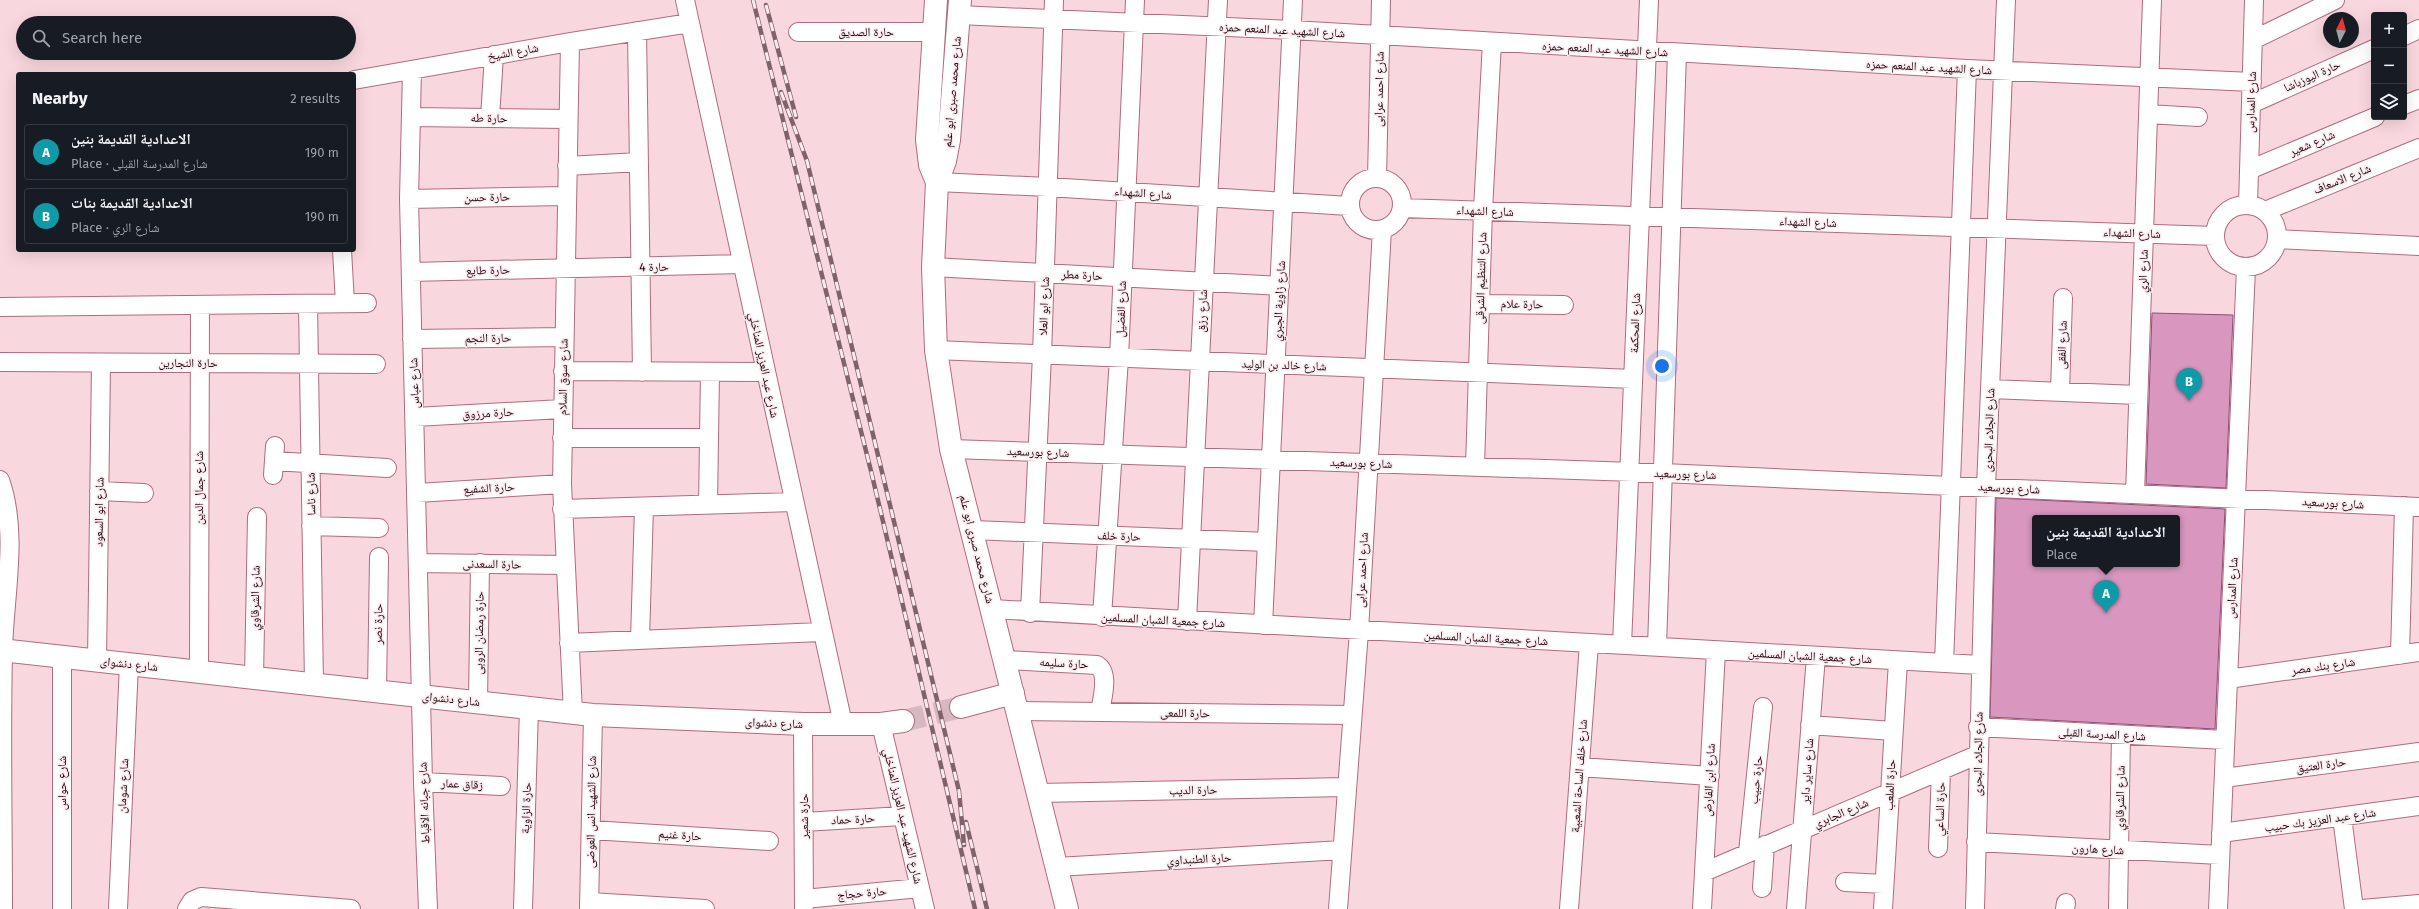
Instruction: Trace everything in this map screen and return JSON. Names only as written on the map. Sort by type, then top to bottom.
[{"type":"street","name":"شارع عبد العزيز المناخلي","points":[[685,0],[681,24],[742,264],[821,632],[843,724]]},
{"type":"street","name":"شارع محمد صبرى ابو علم","points":[[936,0],[927,140],[930,164],[937,182]]},
{"type":"street","name":"شارع ابو العلا","points":[[1030,613],[1042,354],[1054,0]]},
{"type":"street","name":"شارع الفضيل","points":[[1102,617],[1119,358],[1135,0]]},
{"type":"street","name":"شارع رزق","points":[[1187,621],[1218,0]]},
{"type":"street","name":"شارع زاوية الجبري","points":[[1263,626],[1293,0]]},
{"type":"street","name":"شارع احمد عرابى","points":[[1377,178],[1381,0]]},
{"type":"street","name":"شارع المحكمة","points":[[1622,646],[1649,0]]},
{"type":"street","name":"شارع الجلاء البحرى","points":[[1975,909],[1978,727],[1986,487],[2006,0]]},
{"type":"street","name":"شارع الري","points":[[2135,494],[2152,0]]},
{"type":"street","name":"شارع المدارس","points":[[2248,205],[2254,0]]},
{"type":"street","points":[[2253,40],[2335,0]]},
{"type":"street","name":"شارع محمد صبرى ابو علم","points":[[959,7],[949,145],[937,182],[933,267],[936,350],[951,449],[1067,909]]},
{"type":"street","name":"شارع الشهيد عبد المنعم حمزه","points":[[959,7],[1054,19],[1292,30],[2003,71],[2252,82]]},
{"type":"street","name":"شارع الشيخ","points":[[356,80],[681,24]]},
{"type":"street","points":[[2407,35],[2419,29]]},
{"type":"street","points":[[637,31],[642,372]]},
{"type":"street","name":"حارة الصديق","points":[[798,32],[933,32]]},
{"type":"street","name":"شارع سوق السلام","points":[[570,42],[562,409],[562,509],[569,643],[583,714]]},
{"type":"street","name":"شارع التنظيم الشرقى","points":[[1475,466],[1483,210],[1492,42]]},
{"type":"street","name":"حارة اليوزباشا","points":[[2251,104],[2371,50]]},
{"type":"street","points":[[1657,647],[1677,53]]},
{"type":"street","points":[[490,118],[494,55]]},
{"type":"street","points":[[1944,663],[1967,69]]},
{"type":"street","name":"شارع عباس","points":[[412,70],[409,199],[422,696]]},
{"type":"street","points":[[2407,104],[2419,99]]},
{"type":"street","points":[[2148,114],[2198,117]]},
{"type":"street","name":"حارة طه","points":[[411,117],[568,119]]},
{"type":"street","name":"شارع شعير","points":[[2249,170],[2371,119]]},
{"type":"street","name":"شارع الاسعاف","points":[[2265,211],[2419,148]]},
{"type":"street","points":[[567,166],[639,162]]},
{"type":"street","points":[[1377,178],[1393,184],[1402,199],[1402,208],[1395,222],[1382,230],[1367,229],[1360,225],[1351,213],[1350,206],[1354,189],[1368,179],[1377,178]]},
{"type":"street","name":"شارع الشهداء","points":[[937,182],[1127,191],[1350,206]]},
{"type":"street","name":"حارة حسن","points":[[409,199],[566,196]]},
{"type":"street","points":[[2248,205],[2265,211],[2277,229],[2277,239],[2271,255],[2264,262],[2246,268],[2234,265],[2224,258],[2217,248],[2214,236],[2221,217],[2228,210],[2248,205]]},
{"type":"street","name":"شارع الشهداء","points":[[1402,208],[2214,236]]},
{"type":"street","name":"شارع احمد عرابى","points":[[1338,909],[1359,631],[1382,230]]},
{"type":"street","points":[[2277,239],[2419,246]]},
{"type":"street","points":[[342,252],[345,303]]},
{"type":"street","name":"حارة 4","points":[[565,268],[742,264]]},
{"type":"street","name":"حارة مطر","points":[[933,267],[1280,286]]},
{"type":"street","name":"حارة طايع","points":[[411,272],[565,268]]},
{"type":"street","name":"شارع المدارس","points":[[2218,909],[2246,268]]},
{"type":"street","name":"شارع الفقى","points":[[2060,392],[2063,298]]},
{"type":"street","points":[[0,307],[366,303]]},
{"type":"street","name":"شارع ناسا","points":[[308,304],[314,684]]},
{"type":"street","name":"حارة علام","points":[[1480,304],[1564,305]]},
{"type":"street","name":"شارع جمال الدين","points":[[199,672],[200,305]]},
{"type":"street","name":"حارة النجم","points":[[412,339],[564,337]]},
{"type":"street","name":"شارع خالد بن الوليد","points":[[936,350],[1633,379]]},
{"type":"street","name":"حارة النجارين","points":[[0,362],[101,364],[376,364]]},
{"type":"street","name":"شارع ابو السعود","points":[[97,661],[101,364]]},
{"type":"street","points":[[563,371],[765,372]]},
{"type":"street","points":[[708,505],[710,372]]},
{"type":"street","points":[[1990,389],[2138,395]]},
{"type":"street","name":"حارة مرزوق","points":[[415,417],[562,409]]},
{"type":"street","points":[[562,438],[709,438]]},
{"type":"street","name":"شارع بورسعيد","points":[[951,449],[1663,473],[2412,506]]},
{"type":"street","points":[[274,461],[387,468]]},
{"type":"street","points":[[0,480],[8,512],[9,535],[1,650],[3,909]]},
{"type":"street","name":"حارة الشفيع","points":[[416,493],[562,484]]},
{"type":"street","points":[[99,491],[144,493]]},
{"type":"street","points":[[562,509],[793,502]]},
{"type":"street","points":[[2400,655],[2412,506]]},
{"type":"street","points":[[640,640],[644,507]]},
{"type":"street","name":"شارع الشرقاوي","points":[[254,678],[257,517]]},
{"type":"street","points":[[311,526],[379,528]]},
{"type":"street","name":"حارة خلف","points":[[972,530],[1267,542]]},
{"type":"street","name":"حارة نصر","points":[[377,691],[379,557]]},
{"type":"street","name":"حارة السعدنى","points":[[418,563],[565,565]]},
{"type":"street","name":"حارة رمضان الروبى","points":[[478,702],[480,563]]},
{"type":"street","name":"شارع جمعية الشبان المسلمين","points":[[992,609],[1030,613],[1980,665]]},
{"type":"street","points":[[569,643],[821,632]]},
{"type":"street","name":"شارع خلف الساحة الشعبية","points":[[1569,909],[1589,644]]},
{"type":"street","name":"شارع دنشواى","points":[[1,650],[583,714],[803,724],[881,724],[903,721]]},
{"type":"street","name":"شارع ابن الفارض","points":[[1702,909],[1716,651]]},
{"type":"street","name":"شارع بنك مصر","points":[[2228,679],[2419,652]]},
{"type":"street","name":"شارع ساير داير","points":[[1796,909],[1816,656]]},
{"type":"street","name":"شارع حواس","points":[[62,657],[62,909]]},
{"type":"street","name":"حارة سليمه","points":[[1005,660],[1097,665],[1102,669],[1104,676],[1100,712]]},
{"type":"street","name":"حارة الملعب","points":[[1883,909],[1898,661]]},
{"type":"street","name":"شارع شومان","points":[[118,909],[129,664]]},
{"type":"street","name":"شارع جبانه الاقباط","points":[[422,696],[422,782],[428,909]]},
{"type":"street","points":[[961,707],[1015,702]]},
{"type":"street","name":"حارة اللمعى","points":[[1015,702],[1100,712],[1352,715]]},
{"type":"street","name":"حارة حبيب","points":[[1748,852],[1763,707]]},
{"type":"street","name":"حارة الزاوية","points":[[523,909],[529,708]]},
{"type":"street","name":"شارع الشهيد انس العوضى","points":[[583,714],[591,830],[590,905]]},
{"type":"street","name":"حارة شعير","points":[[803,724],[804,904]]},
{"type":"street","name":"شارع الشهيد عبد العزيز المناخلي","points":[[881,724],[925,909]]},
{"type":"street","points":[[1810,725],[1893,731]]},
{"type":"street","name":"شارع المدرسة القبلى","points":[[1978,727],[2225,740]]},
{"type":"street","name":"شارع الشرقاوي","points":[[2118,909],[2121,735]]},
{"type":"street","name":"حارة العتيق","points":[[2224,778],[2419,752]]},
{"type":"street","name":"شارع الجابري","points":[[1704,872],[1748,852],[1978,756]]},
{"type":"street","points":[[1580,767],[1710,776]]},
{"type":"street","name":"حارة الساعي","points":[[1938,848],[1941,771]]},
{"type":"street","name":"زقاق عمار","points":[[422,782],[501,786]]},
{"type":"street","name":"حارة الديب","points":[[1038,793],[1347,787]]},
{"type":"street","name":"شارع عبد العزيز بك حبيب","points":[[2221,833],[2419,806]]},
{"type":"street","name":"حارة حماد","points":[[804,822],[902,816]]},
{"type":"street","points":[[2342,817],[2354,909]]},
{"type":"street","name":"حارة غنيم","points":[[591,830],[769,841]]},
{"type":"street","name":"شارع هارون","points":[[1976,842],[2220,856]]},
{"type":"street","points":[[1762,888],[1765,845]]},
{"type":"street","name":"حارة الطنبداوي","points":[[1057,867],[1342,850]]},
{"type":"street","points":[[1845,882],[1884,884]]},
{"type":"street","name":"حارة حجاج","points":[[804,904],[920,888]]},
{"type":"street","points":[[187,909],[192,901],[201,897],[267,905],[351,909]]},
{"type":"street","points":[[2362,909],[2419,904]]},
{"type":"street","points":[[590,905],[705,909]]},
{"type":"building","points":[[2152,313],[2233,315],[2226,488],[2146,484]]},
{"type":"building","points":[[1996,498],[2225,509],[2215,729],[1990,717]]},
{"type":"tunnel","points":[[903,721],[961,707]]},
{"type":"railway","points":[[753,0],[871,471],[975,909]]},
{"type":"railway","points":[[766,5],[796,117]]},
{"type":"railway","points":[[781,92],[807,161],[959,791],[964,845]]},
{"type":"railway","points":[[966,822],[987,909]]},
{"type":"place","name":"الاعدادية القديمة بنات","points":[[2189,401]]},
{"type":"place","name":"الاعدادية القديمة بنين","points":[[2106,613]]}]
